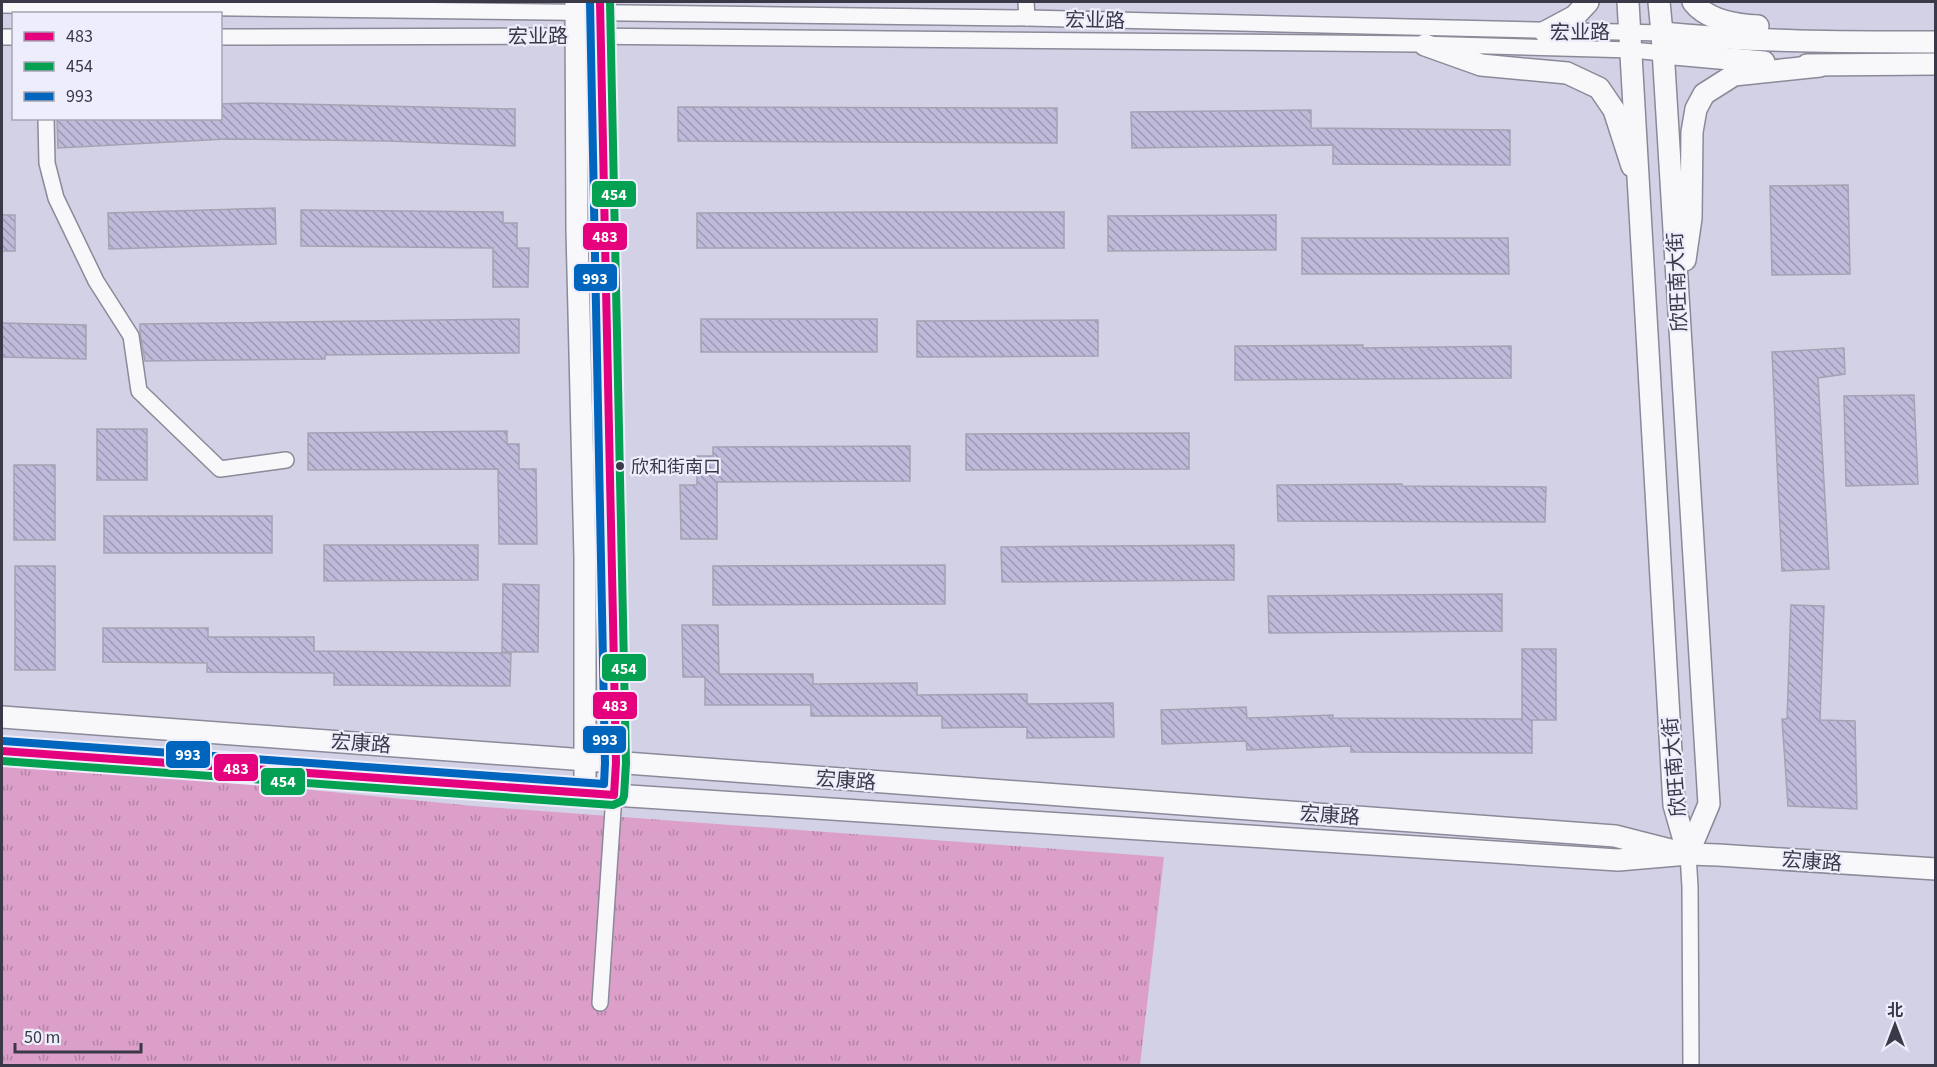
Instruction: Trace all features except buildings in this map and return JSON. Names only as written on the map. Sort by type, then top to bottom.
[{"type":"main road","points":[[1545,32],[1575,15],[1588,2]]},
{"type":"main road","name":"欣旺南大街","points":[[1628,2],[1674,805],[1688,854]]},
{"type":"main road","name":"欣旺南大街","points":[[1659,2],[1709,804],[1688,854]]},
{"type":"main road","points":[[1693,2],[1717,18],[1738,25],[1810,28],[1856,42]]},
{"type":"main road","points":[[576,7],[577,230],[585,557],[585,792]]},
{"type":"main road","points":[[600,7],[616,763],[614,795]]},
{"type":"main road","name":"宏业路","points":[[1663,43],[1699,37],[1935,42]]},
{"type":"main road","points":[[1420,39],[1481,65],[1567,73],[1599,88],[1614,110],[1640,191]]},
{"type":"main road","name":"宏业路","points":[[1663,43],[1820,66],[1935,64]]},
{"type":"main road","points":[[1678,308],[1691,218],[1692,132],[1696,109],[1704,94],[1734,75],[1820,66]]},
{"type":"main road","points":[[577,230],[583,217],[590,215],[597,219],[604,230]]},
{"type":"main road","points":[[585,557],[590,568],[600,574],[609,571],[612,558]]},
{"type":"main road","name":"宏康路","points":[[2,717],[1615,836],[1688,854]]},
{"type":"main road","name":"宏康路","points":[[2,751],[614,795],[1618,860],[1688,854],[1935,869]]},
{"type":"street","points":[[1026,2],[1027,18]]},
{"type":"street","name":"宏业路","points":[[2,5],[41,3],[600,7],[1027,18],[1420,39],[1545,32],[1663,43]]},
{"type":"street","name":"宏业路","points":[[222,36],[1632,41]]},
{"type":"street","points":[[46,120],[47,163],[56,198],[96,281],[130,336],[139,391],[220,469],[286,460]]},
{"type":"street","points":[[600,1003],[614,795]]},
{"type":"street","points":[[1688,854],[1691,1065]]},
{"type":"green space","points":[[2,759],[473,806],[1164,857],[1140,1065],[2,1065]]},
{"type":"transit line","name":"993","points":[[3,741],[604,784],[590,2]]},
{"type":"transit line","name":"483","points":[[2,751],[614,795],[616,763],[600,2]]},
{"type":"transit line","name":"454","points":[[2,761],[613,805],[622,801],[626,763],[610,2]]},
{"type":"place","name":"欣和街南口","points":[[620,466]]}]
